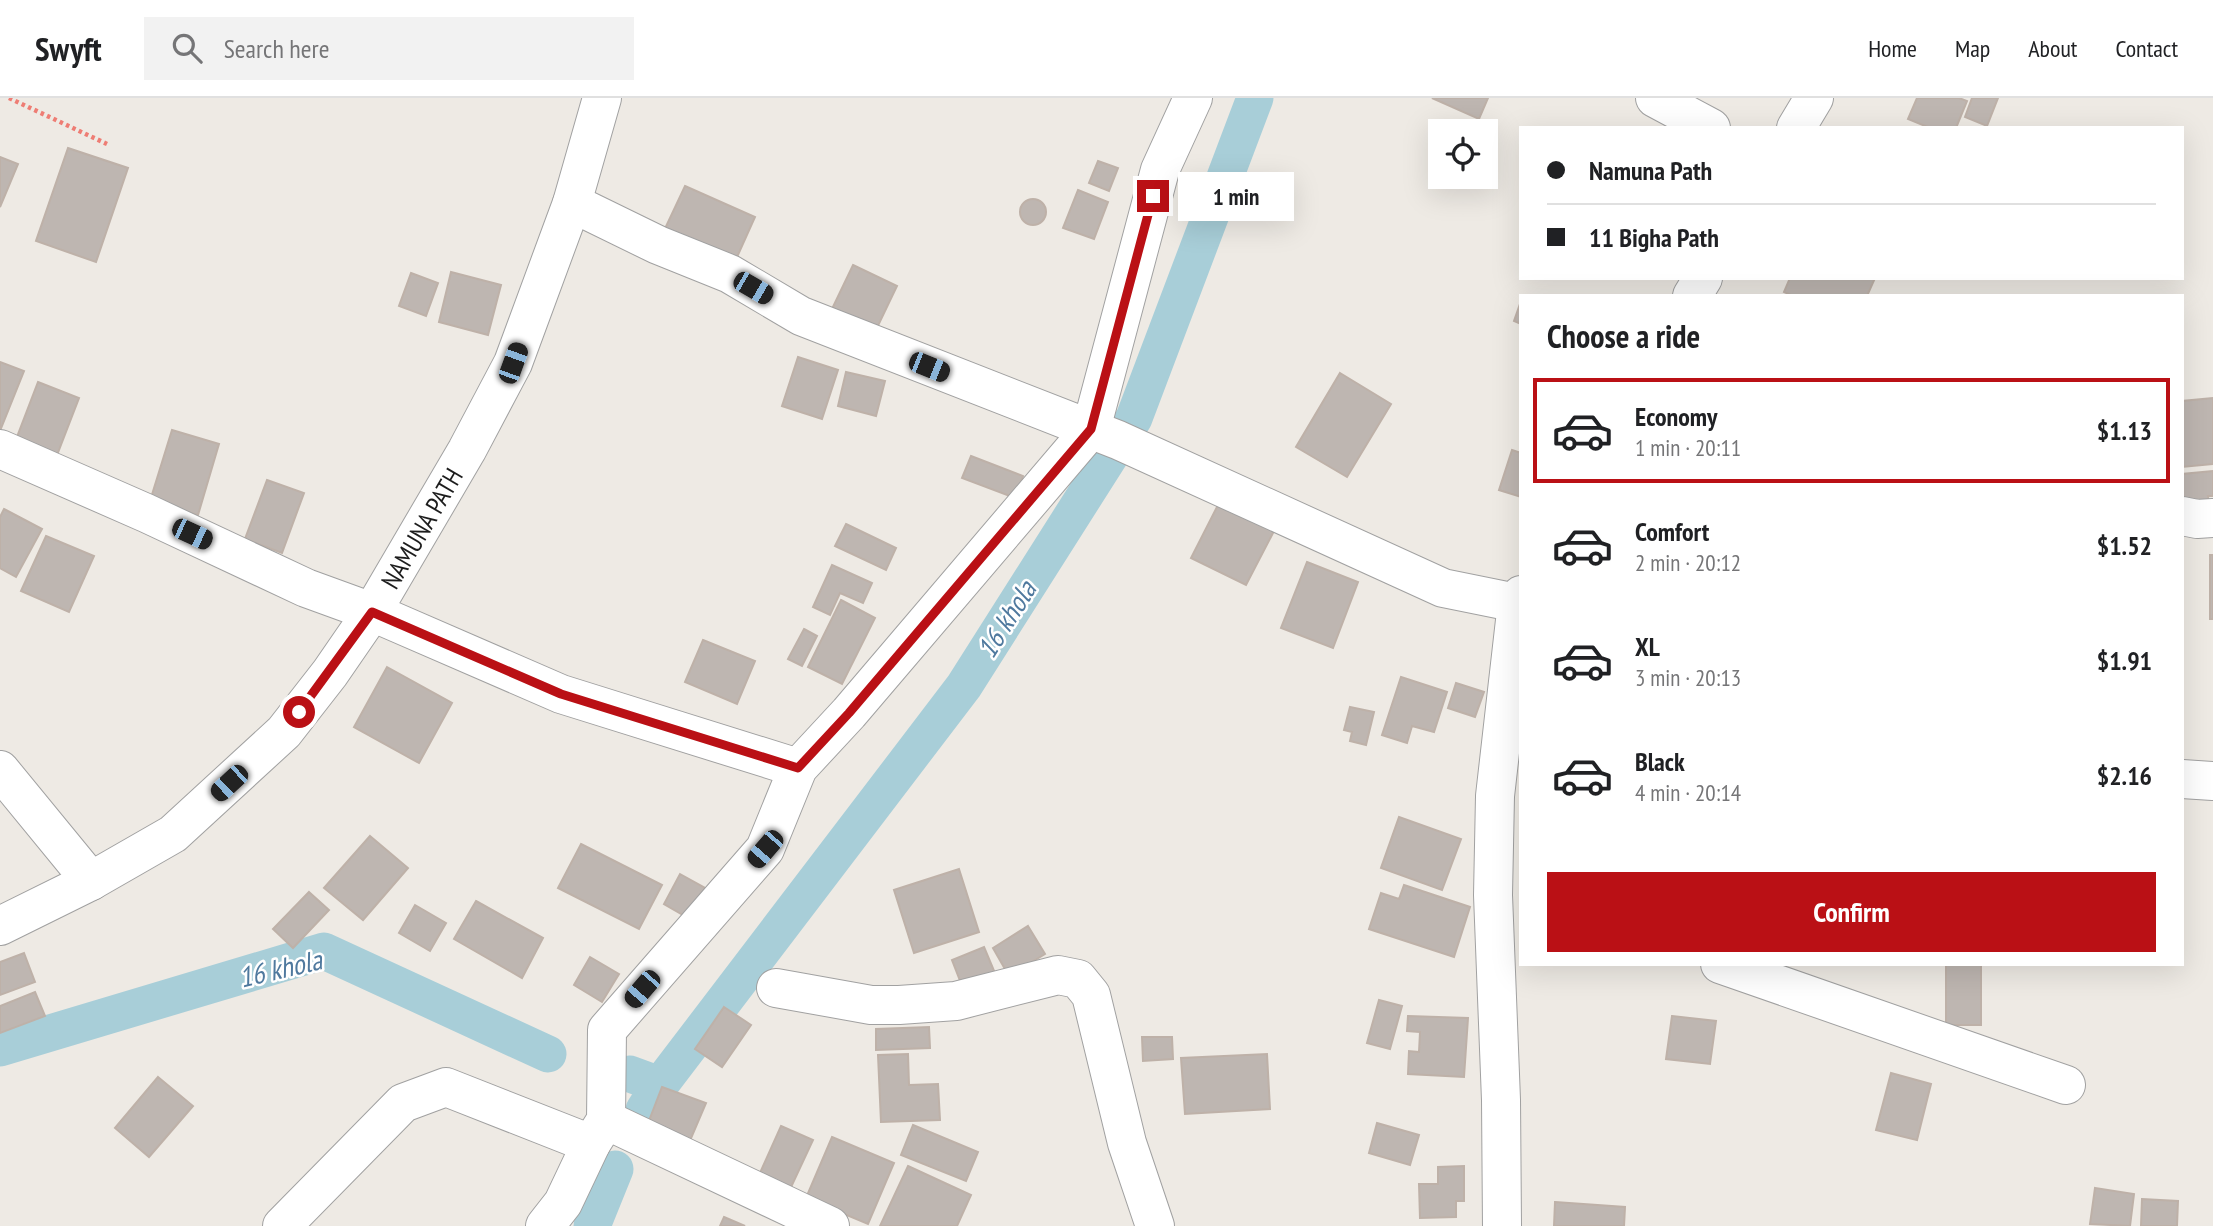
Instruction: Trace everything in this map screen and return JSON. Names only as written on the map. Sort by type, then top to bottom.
[{"type":"street","name":"NAMUNA PATH","points":[[0,926],[91,881],[173,834],[284,732],[330,673],[372,612],[467,450],[513,363],[572,203],[601,98]]},
{"type":"street","points":[[545,1226],[562,1203],[598,1132],[607,1030],[765,849],[798,768],[1105,434],[1160,170],[1193,98]]},
{"type":"street","points":[[1655,98],[1707,126]]},
{"type":"street","points":[[1797,126],[1814,98]]},
{"type":"street","points":[[572,203],[658,244],[730,274],[801,316],[1105,434],[1443,588],[1519,599],[1495,796],[1507,899],[1501,1100],[1502,1226]]},
{"type":"street","points":[[0,449],[146,513],[306,588],[372,612],[561,694],[798,768]]},
{"type":"street","points":[[2184,516],[2213,518]]},
{"type":"street","points":[[0,770],[91,881]]},
{"type":"street","points":[[2184,779],[2213,781]]},
{"type":"street","points":[[1726,966],[2066,1085]]},
{"type":"street","points":[[776,988],[871,1005],[900,1005],[956,1001],[1058,975],[1078,979],[1091,995],[1127,1143],[1155,1226]]},
{"type":"street","points":[[282,1226],[403,1103],[446,1087],[598,1132],[830,1226]]},
{"type":"path","points":[[9,98],[107,144]]},
{"type":"building","points":[[1432,98],[1488,98],[1479,119]]},
{"type":"building","points":[[1917,98],[1959,98],[1967,101],[1957,126],[1925,126],[1908,119]]},
{"type":"building","points":[[1972,98],[1998,98],[1987,126],[1965,117]]},
{"type":"building","points":[[68,148],[128,168],[96,262],[36,241]]},
{"type":"building","points":[[0,157],[18,164],[0,207]]},
{"type":"building","points":[[1098,161],[1118,168],[1109,191],[1089,183]]},
{"type":"building","points":[[685,186],[755,217],[733,266],[662,235]]},
{"type":"building","points":[[1078,190],[1108,202],[1094,239],[1063,228]]},
{"type":"building","points":[[1033,199],[1042,203],[1046,212],[1042,221],[1033,225],[1024,221],[1020,212],[1024,203]]},
{"type":"building","points":[[853,265],[897,286],[875,332],[831,311]]},
{"type":"building","points":[[451,272],[501,285],[488,335],[439,322]]},
{"type":"building","points":[[411,273],[438,283],[426,316],[399,306]]},
{"type":"building","points":[[1789,280],[1874,280],[1868,294],[1784,292]]},
{"type":"building","points":[[1519,307],[1519,323],[1514,321]]},
{"type":"building","points":[[798,357],[838,370],[822,419],[782,406]]},
{"type":"building","points":[[0,362],[24,371],[0,431]]},
{"type":"building","points":[[846,372],[885,381],[876,416],[838,406]]},
{"type":"building","points":[[1340,373],[1391,404],[1347,477],[1296,447]]},
{"type":"building","points":[[38,382],[79,398],[54,463],[17,437]]},
{"type":"building","points":[[2213,398],[2213,464],[2184,467],[2184,401]]},
{"type":"building","points":[[172,430],[219,444],[198,515],[150,501]]},
{"type":"building","points":[[1512,450],[1519,452],[1519,496],[1499,490]]},
{"type":"building","points":[[971,456],[1023,476],[1015,498],[962,478]]},
{"type":"building","points":[[2213,471],[2213,496],[2208,496],[2209,510],[2184,512],[2184,474]]},
{"type":"building","points":[[267,480],[304,493],[282,553],[245,539]]},
{"type":"building","points":[[1219,503],[1274,531],[1246,585],[1191,558]]},
{"type":"building","points":[[4,509],[42,529],[16,577],[0,568],[0,517]]},
{"type":"building","points":[[846,524],[896,548],[886,570],[835,546]]},
{"type":"building","points":[[46,536],[94,556],[69,612],[21,591]]},
{"type":"building","points":[[2210,555],[2213,555],[2213,619],[2210,619]]},
{"type":"building","points":[[1307,562],[1358,582],[1333,648],[1281,628]]},
{"type":"building","points":[[832,565],[872,583],[863,603],[840,593],[830,615],[813,607]]},
{"type":"building","points":[[841,600],[875,618],[842,684],[808,667]]},
{"type":"building","points":[[804,629],[817,636],[802,666],[788,659]]},
{"type":"building","points":[[703,640],[755,661],[737,704],[685,682]]},
{"type":"building","points":[[387,667],[452,703],[419,763],[354,727]]},
{"type":"building","points":[[1401,677],[1447,692],[1434,732],[1412,726],[1407,743],[1382,735]]},
{"type":"building","points":[[1456,683],[1484,692],[1475,717],[1448,708]]},
{"type":"building","points":[[1350,707],[1374,712],[1366,745],[1350,741],[1352,732],[1344,730]]},
{"type":"building","points":[[1399,817],[1461,839],[1442,890],[1381,868]]},
{"type":"building","points":[[370,836],[408,868],[363,920],[324,888]]},
{"type":"building","points":[[581,844],[662,885],[639,929],[558,888]]},
{"type":"building","points":[[959,869],[979,932],[914,953],[894,890]]},
{"type":"building","points":[[680,874],[705,888],[688,918],[664,904]]},
{"type":"building","points":[[1404,885],[1470,907],[1454,957],[1369,929],[1381,893],[1399,899]]},
{"type":"building","points":[[309,892],[329,910],[293,948],[273,929]]},
{"type":"building","points":[[476,901],[543,938],[522,978],[454,939]]},
{"type":"building","points":[[415,905],[446,923],[430,951],[399,933]]},
{"type":"building","points":[[1028,926],[1045,954],[1009,976],[993,948]]},
{"type":"building","points":[[984,947],[997,978],[964,991],[952,960]]},
{"type":"building","points":[[24,953],[35,982],[0,995],[0,962]]},
{"type":"building","points":[[590,957],[619,974],[602,1002],[574,985]]},
{"type":"building","points":[[1946,966],[1981,966],[1981,1025],[1946,1025]]},
{"type":"building","points":[[35,992],[45,1016],[0,1033],[0,1006]]},
{"type":"building","points":[[1379,1000],[1402,1006],[1390,1049],[1367,1043]]},
{"type":"building","points":[[724,1007],[751,1025],[722,1067],[695,1049]]},
{"type":"building","points":[[1408,1016],[1468,1018],[1464,1077],[1408,1074],[1409,1051],[1419,1052],[1420,1032],[1407,1031]]},
{"type":"building","points":[[1672,1016],[1716,1021],[1710,1064],[1666,1059]]},
{"type":"building","points":[[929,1027],[930,1048],[876,1050],[876,1029]]},
{"type":"building","points":[[1142,1037],[1172,1037],[1173,1059],[1143,1061]]},
{"type":"building","points":[[908,1054],[909,1085],[938,1084],[940,1120],[881,1122],[878,1055]]},
{"type":"building","points":[[1267,1054],[1270,1109],[1185,1114],[1181,1058]]},
{"type":"building","points":[[1891,1073],[1931,1084],[1917,1140],[1876,1130]]},
{"type":"building","points":[[158,1077],[193,1106],[149,1157],[115,1128]]},
{"type":"building","points":[[662,1087],[706,1103],[689,1143],[647,1126]]},
{"type":"building","points":[[1377,1123],[1419,1135],[1410,1165],[1369,1153]]},
{"type":"building","points":[[913,1125],[978,1152],[966,1181],[901,1155]]},
{"type":"building","points":[[781,1126],[813,1140],[786,1198],[755,1184]]},
{"type":"building","points":[[832,1137],[894,1163],[868,1224],[806,1198]]},
{"type":"building","points":[[908,1166],[971,1195],[957,1226],[880,1226]]},
{"type":"building","points":[[1464,1166],[1464,1201],[1456,1201],[1456,1217],[1420,1218],[1419,1184],[1438,1184],[1438,1167]]},
{"type":"building","points":[[2095,1188],[2134,1194],[2130,1226],[2090,1224]]},
{"type":"building","points":[[2142,1199],[2178,1201],[2177,1226],[2141,1226]]},
{"type":"building","points":[[1555,1202],[1625,1207],[1624,1226],[1554,1226]]},
{"type":"building","points":[[724,1217],[745,1226],[720,1226]]},
{"type":"waterway","name":"16 khola","points":[[644,1110],[660,1085],[964,686],[1134,418],[1255,98]]},
{"type":"waterway","name":"16 khola","points":[[0,1048],[324,951],[548,1054]]},
{"type":"waterway","name":"16 khola","points":[[630,1074],[660,1085]]},
{"type":"waterway","name":"16 khola","points":[[592,1226],[615,1169]]},
{"type":"route","points":[[299,712],[372,612],[561,694],[798,768],[849,713],[1091,429],[1153,196]]}]
